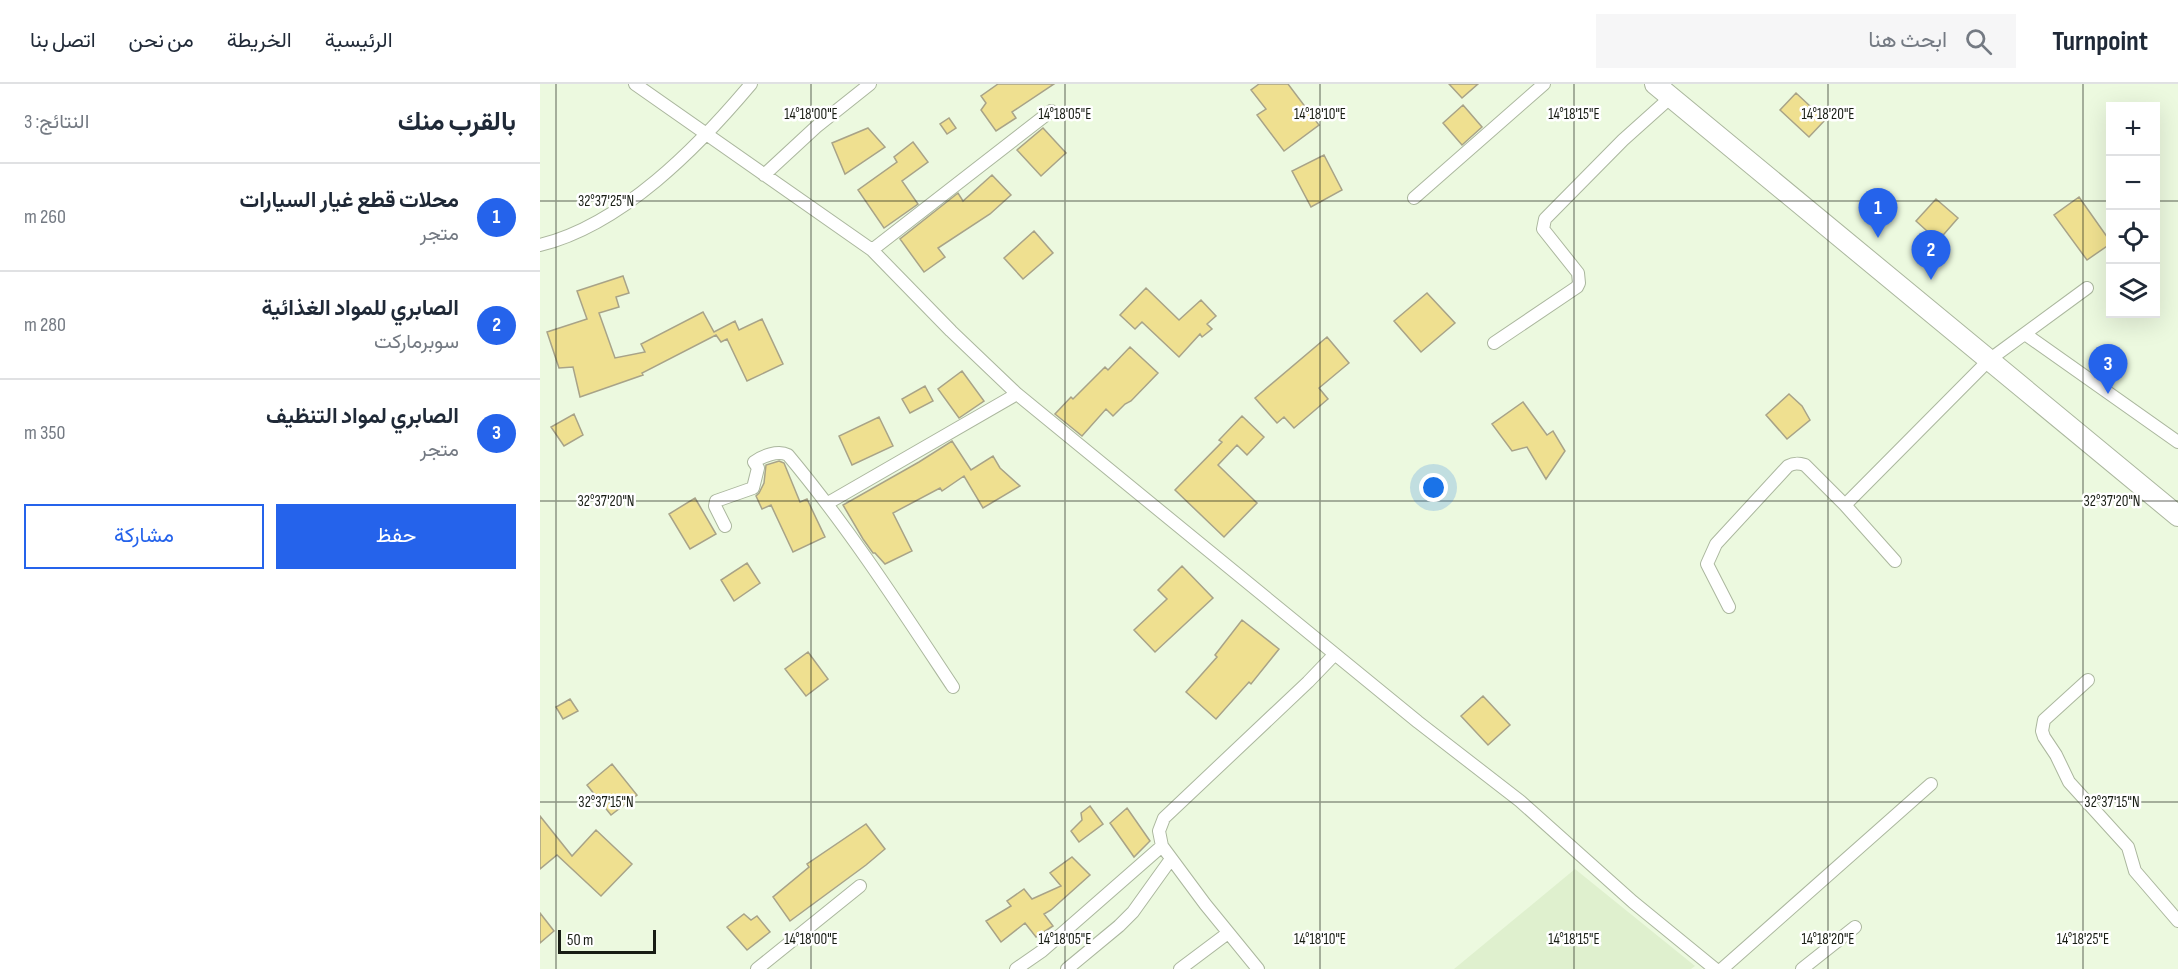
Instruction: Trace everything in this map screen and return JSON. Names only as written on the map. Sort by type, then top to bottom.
[{"type":"main road","points":[[1656,84],[2178,516]]},
{"type":"street","points":[[635,84],[872,250],[951,331],[1017,394],[1335,654],[1520,801],[1705,967]]},
{"type":"street","points":[[540,245],[572,235],[622,206],[678,162],[751,84]]},
{"type":"street","points":[[764,175],[870,84]]},
{"type":"street","points":[[1414,198],[1544,84]]},
{"type":"street","points":[[1494,344],[1579,283],[1578,273],[1543,229],[1545,219],[1623,140],[1671,97]]},
{"type":"street","points":[[872,250],[1051,111]]},
{"type":"street","points":[[1845,505],[1989,360],[2087,288]]},
{"type":"street","points":[[2025,333],[2178,442]]},
{"type":"street","points":[[828,503],[1017,394]]},
{"type":"street","points":[[725,526],[715,506],[716,501],[753,488],[758,468],[754,462],[779,452],[788,455],[828,503],[953,687]]},
{"type":"street","points":[[1730,608],[1707,564],[1716,544],[1788,465],[1799,463],[1805,465],[1845,505],[1895,561]]},
{"type":"street","points":[[1258,969],[1171,859],[1162,846],[1159,831],[1164,818],[1335,654]]},
{"type":"street","points":[[2088,680],[2044,720],[2042,731],[2044,737],[2069,782],[2128,848],[2135,871],[2178,921]]},
{"type":"street","points":[[1722,969],[1931,784]]},
{"type":"street","points":[[1016,969],[1042,951],[1162,846]]},
{"type":"street","points":[[1068,969],[1133,912],[1171,859]]},
{"type":"street","points":[[757,969],[860,886]]},
{"type":"street","points":[[1802,969],[1855,927]]},
{"type":"street","points":[[1180,969],[1228,933]]},
{"type":"shaded area","points":[[1575,869],[1695,966],[1691,969],[1454,969]]},
{"type":"building","points":[[998,84],[1054,84],[1012,112],[1016,118],[996,131],[981,110],[986,103],[981,96]]},
{"type":"building","points":[[1259,84],[1288,84],[1319,125],[1284,151],[1257,115],[1266,109],[1251,90]]},
{"type":"building","points":[[1449,84],[1478,84],[1462,98]]},
{"type":"building","points":[[1796,93],[1825,120],[1809,137],[1780,110]]},
{"type":"building","points":[[1463,105],[1482,127],[1462,145],[1443,123]]},
{"type":"building","points":[[949,118],[956,128],[947,134],[940,124]]},
{"type":"building","points":[[868,128],[885,147],[845,174],[832,143]]},
{"type":"building","points":[[1043,128],[1066,153],[1041,176],[1017,150]]},
{"type":"building","points":[[913,142],[928,162],[902,181],[918,204],[884,228],[858,190],[897,162],[894,157]]},
{"type":"building","points":[[1324,155],[1342,190],[1311,207],[1292,171]]},
{"type":"building","points":[[992,175],[1011,195],[990,214],[938,248],[945,257],[924,272],[900,239],[958,193],[963,201]]},
{"type":"building","points":[[2079,197],[2106,235],[2106,247],[2087,260],[2054,215]]},
{"type":"building","points":[[1936,199],[1958,218],[1938,241],[1916,221]]},
{"type":"building","points":[[1034,231],[1053,253],[1023,279],[1004,258]]},
{"type":"building","points":[[623,276],[629,293],[616,297],[619,307],[599,313],[615,358],[645,352],[641,344],[703,312],[714,332],[735,321],[739,330],[762,319],[783,364],[747,381],[727,339],[721,342],[716,335],[642,373],[643,375],[580,397],[573,367],[559,368],[547,332],[587,319],[577,291]]},
{"type":"building","points":[[1146,288],[1179,320],[1201,300],[1216,316],[1207,324],[1212,329],[1202,337],[1200,334],[1179,357],[1142,322],[1135,329],[1120,315]]},
{"type":"building","points":[[1427,293],[1455,323],[1421,352],[1394,321]]},
{"type":"building","points":[[1327,337],[1349,363],[1319,388],[1328,399],[1294,428],[1284,417],[1277,423],[1255,398]]},
{"type":"building","points":[[1130,347],[1158,373],[1113,416],[1106,409],[1082,436],[1055,414],[1105,367],[1108,370]]},
{"type":"building","points":[[962,371],[984,401],[959,418],[938,389]]},
{"type":"building","points":[[925,386],[933,401],[910,413],[902,399]]},
{"type":"building","points":[[1789,394],[1802,406],[1810,420],[1787,439],[1766,415]]},
{"type":"building","points":[[1523,402],[1547,435],[1553,431],[1565,451],[1546,479],[1527,447],[1512,451],[1492,424]]},
{"type":"building","points":[[574,414],[583,435],[564,446],[551,427]]},
{"type":"building","points":[[1242,416],[1264,437],[1247,455],[1237,445],[1218,465],[1257,503],[1224,537],[1175,490],[1222,442],[1219,440]]},
{"type":"building","points":[[879,417],[893,446],[852,465],[839,436]]},
{"type":"building","points":[[952,441],[971,470],[993,456],[1000,468],[1020,486],[983,508],[964,476],[942,491],[940,488],[893,513],[912,551],[885,564],[863,539],[843,505]]},
{"type":"building","points":[[779,461],[784,463],[800,502],[807,499],[825,537],[793,552],[771,505],[762,509],[756,496],[764,483],[766,465]]},
{"type":"building","points":[[695,498],[716,534],[690,549],[669,514]]},
{"type":"building","points":[[747,563],[760,583],[734,601],[721,580]]},
{"type":"building","points":[[1182,566],[1213,598],[1155,652],[1134,630],[1167,599],[1158,590]]},
{"type":"building","points":[[1242,620],[1279,649],[1251,684],[1249,682],[1216,719],[1186,692],[1217,657],[1215,655]]},
{"type":"building","points":[[808,652],[828,679],[806,696],[785,669]]},
{"type":"building","points":[[1483,696],[1510,725],[1488,745],[1461,716]]},
{"type":"building","points":[[570,699],[578,711],[563,719],[556,707]]},
{"type":"building","points":[[612,764],[637,795],[611,815],[587,785]]},
{"type":"building","points":[[1090,806],[1103,824],[1079,842],[1071,831],[1082,820],[1081,813]]},
{"type":"building","points":[[1127,808],[1150,841],[1134,857],[1110,823]]},
{"type":"building","points":[[540,816],[572,856],[596,830],[632,864],[601,896],[557,855],[540,869]]},
{"type":"building","points":[[866,824],[885,849],[790,921],[773,897],[809,867],[807,864]]},
{"type":"building","points":[[1072,857],[1090,875],[1044,914],[1053,926],[1036,937],[1025,923],[1001,942],[986,921],[1011,906],[1007,901],[1024,889],[1032,899],[1061,886],[1050,873]]},
{"type":"building","points":[[540,913],[554,931],[540,943]]},
{"type":"building","points":[[744,914],[751,920],[757,916],[770,932],[747,950],[727,927]]},
{"type":"place","name":"محلات قطع غيار السيارات","points":[[1878,238]]},
{"type":"place","name":"الصابري للمواد الغذائية","points":[[1931,280]]},
{"type":"place","name":"الصابري لمواد التنظيف","points":[[2108,394]]}]
